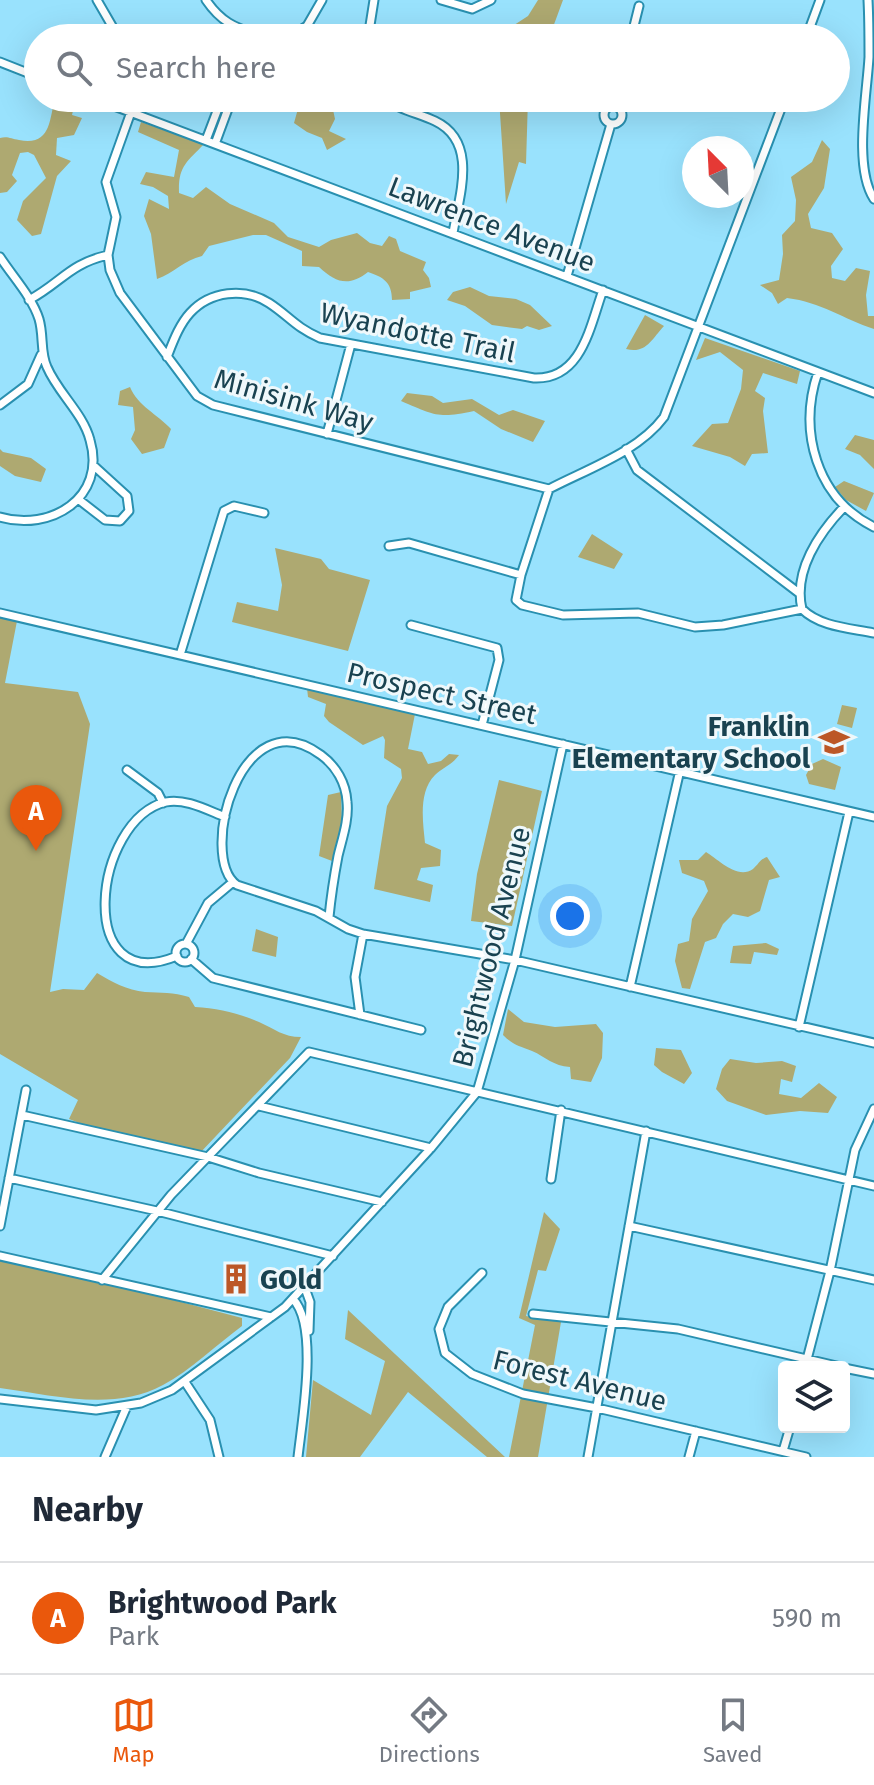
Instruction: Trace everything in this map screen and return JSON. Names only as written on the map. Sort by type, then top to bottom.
[{"type":"street","points":[[97,0],[111,24]]},
{"type":"street","points":[[206,0],[220,19],[229,24]]},
{"type":"street","points":[[308,24],[322,0]]},
{"type":"street","points":[[370,24],[374,0]]},
{"type":"street","points":[[441,0],[472,9],[491,0]]},
{"type":"street","points":[[811,24],[820,0]]},
{"type":"street","points":[[868,0],[863,145],[869,191],[874,199]]},
{"type":"street","points":[[634,24],[639,6]]},
{"type":"street","points":[[0,62],[24,71]]},
{"type":"street","name":"Lawrence Avenue","points":[[131,112],[874,393]]},
{"type":"street","name":"Minisink Way","points":[[131,112],[106,182],[116,217],[108,255],[115,286],[193,392],[207,403],[549,489]]},
{"type":"street","points":[[206,140],[217,112]]},
{"type":"street","points":[[215,144],[227,112]]},
{"type":"street","points":[[410,112],[440,124],[458,143],[464,169],[453,233]]},
{"type":"street","points":[[605,112],[604,119],[611,124],[617,123],[621,112]]},
{"type":"street","points":[[780,112],[664,417],[646,436],[626,449],[549,489],[516,596],[519,603],[563,615],[638,613],[695,627],[723,625],[802,609]]},
{"type":"street","points":[[567,276],[611,124]]},
{"type":"street","points":[[29,300],[47,290],[81,262],[108,255]]},
{"type":"street","points":[[0,257],[40,322],[42,352],[56,386],[88,433],[93,465],[87,485],[66,510],[44,519],[19,521],[0,517]]},
{"type":"street","name":"Wyandotte Trail","points":[[167,357],[189,314],[203,302],[227,293],[259,297],[309,334],[534,378],[548,378],[561,374],[577,358],[603,290]]},
{"type":"street","points":[[327,434],[351,344]]},
{"type":"street","points":[[0,405],[28,384],[42,352]]},
{"type":"street","points":[[818,372],[811,398],[810,438],[822,476],[844,507],[874,527]]},
{"type":"street","points":[[626,449],[637,470],[799,593]]},
{"type":"street","points":[[78,499],[110,522],[120,521],[129,511],[127,496],[93,465]]},
{"type":"street","points":[[180,655],[224,511],[234,506],[264,513]]},
{"type":"street","points":[[844,507],[816,543],[804,572],[799,593],[802,609],[813,619],[874,633]]},
{"type":"street","points":[[389,546],[409,543],[521,575]]},
{"type":"street","name":"Prospect Street","points":[[0,613],[874,817]]},
{"type":"street","points":[[411,625],[497,648],[499,660],[482,725]]},
{"type":"street","points":[[329,917],[348,807],[342,780],[326,759],[310,748],[278,744],[262,750],[248,761],[241,771],[225,817],[224,866],[233,882],[329,917],[363,934],[515,960],[874,1043]]},
{"type":"street","name":"Brightwood Avenue","points":[[0,1399],[83,1410],[127,1406],[156,1398],[185,1382],[305,1288],[431,1148],[477,1092],[515,960],[563,744]]},
{"type":"street","points":[[127,770],[158,793],[163,803]]},
{"type":"street","points":[[630,987],[680,770]]},
{"type":"street","points":[[177,956],[152,964],[130,958],[113,943],[104,915],[108,881],[123,839],[138,820],[163,803],[181,801],[225,817]]},
{"type":"street","points":[[799,1027],[849,812]]},
{"type":"street","points":[[177,956],[178,948],[186,944],[208,903],[233,882]]},
{"type":"street","points":[[360,1015],[355,977],[363,934]]},
{"type":"street","points":[[186,944],[194,952],[191,959]]},
{"type":"street","points":[[177,956],[183,961],[191,959]]},
{"type":"street","points":[[191,959],[213,978],[421,1030]]},
{"type":"street","points":[[102,1280],[157,1211],[309,1052],[874,1186]]},
{"type":"street","points":[[0,1226],[26,1090]]},
{"type":"street","points":[[259,1106],[431,1148]]},
{"type":"street","points":[[807,1361],[830,1271],[855,1150],[874,1109]]},
{"type":"street","points":[[551,1179],[561,1110]]},
{"type":"street","points":[[22,1115],[208,1157],[259,1173],[382,1202]]},
{"type":"street","points":[[588,1457],[646,1131]]},
{"type":"street","points":[[9,1178],[157,1211],[333,1256]]},
{"type":"street","points":[[629,1226],[874,1280]]},
{"type":"street","points":[[0,1256],[271,1317]]},
{"type":"street","name":"Forest Avenue","points":[[482,1273],[448,1307],[440,1321],[440,1341],[450,1359],[472,1374],[505,1389],[806,1457]]},
{"type":"street","points":[[298,1457],[310,1302],[305,1288]]},
{"type":"street","points":[[293,1299],[302,1310],[306,1341]]},
{"type":"street","points":[[533,1314],[678,1329],[798,1361]]},
{"type":"street","points":[[850,1369],[874,1374]]},
{"type":"street","points":[[185,1382],[210,1420],[219,1457]]},
{"type":"street","points":[[105,1457],[127,1406]]},
{"type":"street","points":[[689,1457],[696,1431]]},
{"type":"street","points":[[783,1451],[788,1433]]},
{"type":"shaded area","points":[[538,0],[563,0],[554,24],[516,24],[528,16]]},
{"type":"shaded area","points":[[52,112],[73,112],[72,115],[82,118],[74,135],[57,138],[56,155],[71,161],[57,176],[41,234],[32,236],[17,220],[23,201],[46,178],[34,155],[20,153],[12,175],[17,181],[7,192],[0,193],[0,138],[37,139],[47,130]]},
{"type":"shaded area","points":[[297,112],[334,112],[335,119],[329,131],[346,139],[327,150],[322,138],[294,123]]},
{"type":"shaded area","points":[[500,112],[528,112],[526,164],[519,162],[506,204]]},
{"type":"shaded area","points":[[141,122],[204,144],[182,170],[179,193],[193,198],[206,187],[230,204],[274,223],[288,237],[319,247],[331,240],[357,233],[370,243],[382,246],[389,236],[396,239],[400,251],[426,262],[423,270],[431,287],[410,292],[410,299],[392,300],[386,281],[378,276],[368,272],[355,280],[337,280],[319,267],[302,266],[302,251],[266,235],[253,235],[209,246],[202,256],[157,279],[151,234],[144,216],[149,199],[169,209],[168,196],[140,184],[146,172],[174,177],[179,150],[138,132]]},
{"type":"shaded area","points":[[822,140],[830,149],[824,188],[808,214],[811,228],[832,233],[843,249],[831,266],[832,278],[845,281],[856,268],[870,271],[866,295],[868,316],[874,316],[874,329],[799,300],[787,298],[778,304],[772,293],[760,285],[779,280],[782,235],[795,221],[796,200],[791,177],[812,162]]},
{"type":"shaded area","points":[[470,287],[489,296],[516,299],[530,305],[552,326],[539,330],[527,326],[522,329],[492,325],[465,306],[447,300],[453,292]]},
{"type":"shaded area","points":[[645,315],[664,326],[643,348],[626,349]]},
{"type":"shaded area","points":[[705,338],[800,371],[797,384],[763,373],[755,391],[765,398],[763,411],[768,453],[752,454],[745,466],[730,457],[692,446],[712,424],[728,423],[741,389],[743,370],[720,352],[696,360]]},
{"type":"shaded area","points":[[130,387],[143,405],[171,429],[164,448],[142,454],[131,439],[135,430],[133,407],[118,405],[120,391]]},
{"type":"shaded area","points":[[407,393],[432,396],[443,403],[472,399],[499,415],[513,410],[545,421],[533,442],[501,429],[474,411],[444,415],[421,410],[401,401]]},
{"type":"shaded area","points":[[855,435],[874,440],[874,469],[860,455],[845,449]]},
{"type":"shaded area","points":[[0,449],[31,458],[46,469],[41,482],[15,476],[0,466]]},
{"type":"shaded area","points":[[844,481],[874,493],[866,511],[846,500],[835,487]]},
{"type":"shaded area","points":[[592,534],[623,554],[614,569],[578,557]]},
{"type":"shaded area","points":[[275,548],[321,559],[329,569],[370,580],[348,651],[232,622],[237,602],[278,611],[282,585]]},
{"type":"shaded area","points":[[0,617],[17,621],[5,683],[78,692],[90,724],[50,992],[84,990],[97,973],[132,989],[189,997],[195,1007],[236,1014],[284,1034],[301,1037],[290,1058],[199,1154],[95,1129],[69,1119],[78,1100],[0,1054]]},
{"type":"shaded area","points":[[307,688],[415,714],[408,749],[422,752],[428,764],[441,761],[449,754],[459,755],[435,775],[424,798],[425,843],[441,850],[440,866],[421,868],[417,880],[433,885],[430,902],[374,889],[387,806],[402,778],[401,769],[384,758],[383,736],[363,745],[329,722],[324,716],[326,704],[308,697]]},
{"type":"shaded area","points":[[842,705],[857,708],[852,728],[837,724]]},
{"type":"shaded area","points":[[823,759],[841,767],[835,790],[809,784],[806,775],[812,764]]},
{"type":"shaded area","points":[[499,780],[542,791],[512,926],[471,921],[477,874]]},
{"type":"shaded area","points":[[341,792],[342,823],[332,861],[319,856],[328,795]]},
{"type":"shaded area","points":[[706,852],[741,872],[753,869],[767,857],[780,877],[769,880],[760,911],[748,917],[733,914],[716,938],[705,942],[690,989],[682,988],[675,961],[678,944],[689,941],[692,919],[708,891],[704,881],[682,873],[679,860],[698,860]]},
{"type":"shaded area","points":[[256,929],[278,937],[276,957],[252,951]]},
{"type":"shaded area","points":[[766,943],[779,949],[777,955],[754,952],[751,964],[730,963],[733,946]]},
{"type":"shaded area","points":[[508,1009],[524,1022],[555,1027],[596,1024],[603,1033],[602,1058],[591,1082],[571,1079],[570,1067],[516,1045],[503,1035]]},
{"type":"shaded area","points":[[656,1048],[681,1050],[692,1073],[684,1084],[654,1065]]},
{"type":"shaded area","points":[[730,1059],[756,1063],[782,1061],[796,1066],[792,1082],[781,1079],[779,1094],[801,1098],[819,1083],[837,1097],[828,1113],[800,1111],[766,1115],[727,1101],[716,1089],[722,1069]]},
{"type":"shaded area","points":[[544,1212],[560,1229],[546,1271],[538,1270],[526,1316],[561,1322],[538,1457],[509,1457],[535,1325],[519,1318]]},
{"type":"shaded area","points":[[0,1260],[105,1282],[242,1318],[242,1326],[184,1372],[144,1393],[104,1400],[0,1388]]},
{"type":"shaded area","points":[[348,1310],[505,1457],[487,1457],[408,1392],[360,1457],[306,1457],[313,1380],[371,1415],[385,1361],[345,1339]]},
{"type":"place","name":"Franklin Elementary School","points":[[834,742]]},
{"type":"place","name":"Brightwood Park","points":[[36,851]]},
{"type":"place","name":"GOld","points":[[236,1279]]}]
